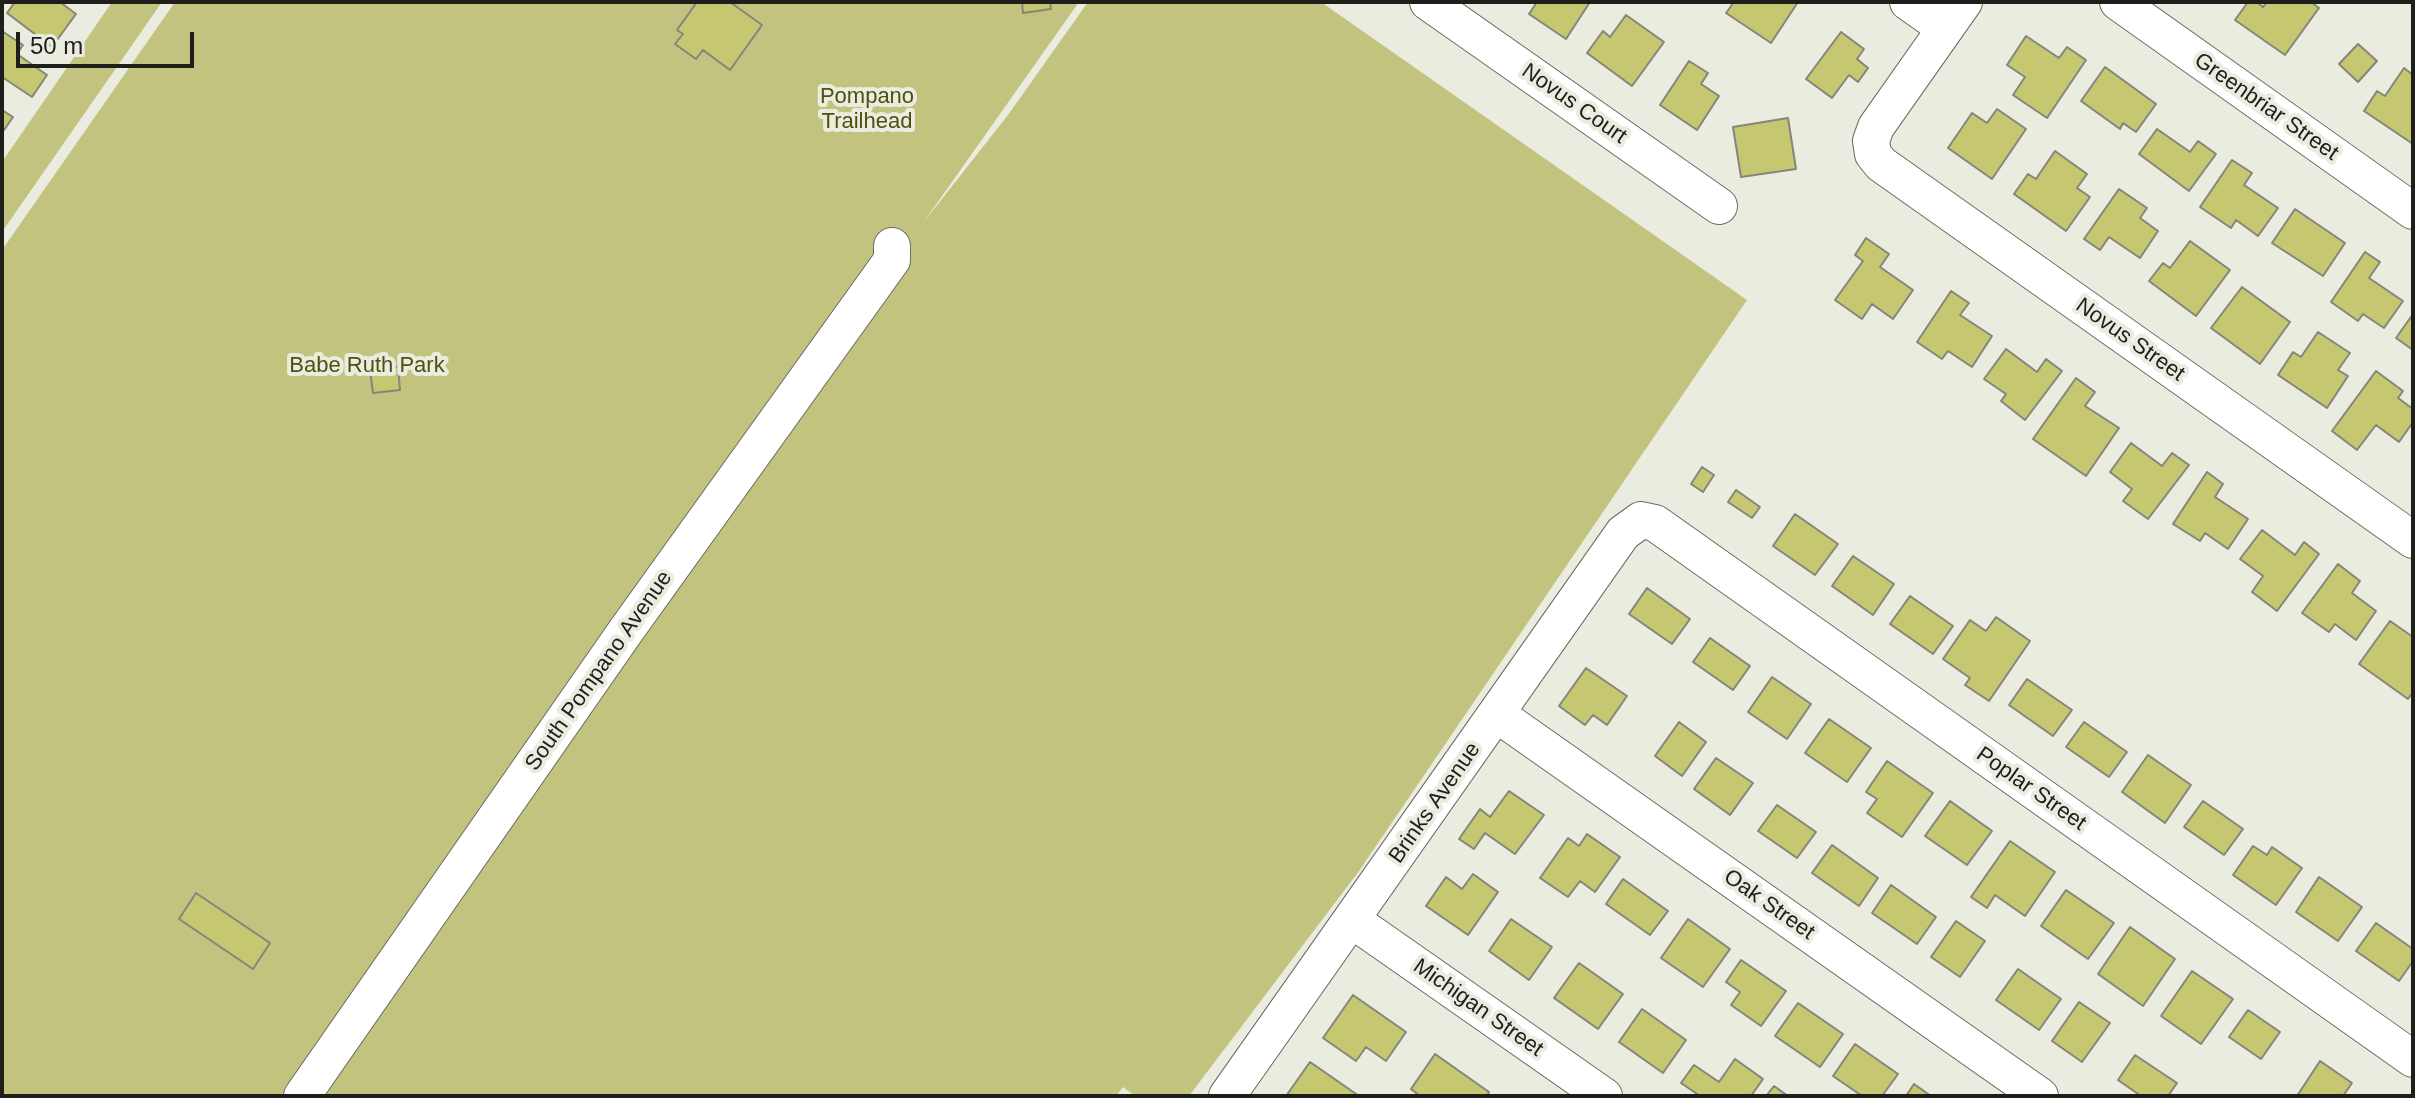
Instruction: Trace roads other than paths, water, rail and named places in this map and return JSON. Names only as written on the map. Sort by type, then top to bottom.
[{"type":"street","name":"Novus Court","points":[[1428,2],[1719,206]]},
{"type":"street","points":[[1908,2],[1954,15]]},
{"type":"street","name":"Greenbriar Street","points":[[2118,2],[2413,211]]},
{"type":"street","name":"Novus Street","points":[[1954,15],[1876,127],[1871,141],[1873,154],[1881,164],[2413,540]]},
{"type":"street","name":"South Pompano Avenue","points":[[303,1096],[625,632],[892,260],[892,246]]},
{"type":"street","name":"Brinks Avenue","points":[[1227,1096],[1498,715],[1623,533],[1641,520],[1648,521]]},
{"type":"street","name":"Poplar Street","points":[[1648,521],[2413,1059]]},
{"type":"street","name":"Oak Street","points":[[1498,715],[2040,1096]]},
{"type":"street","name":"Michigan Street","points":[[1352,920],[1604,1096]]},
{"type":"park label","name":"Pompano Trailhead","points":[[867,110]]},
{"type":"park label","name":"Babe Ruth Park","points":[[367,366]]}]
